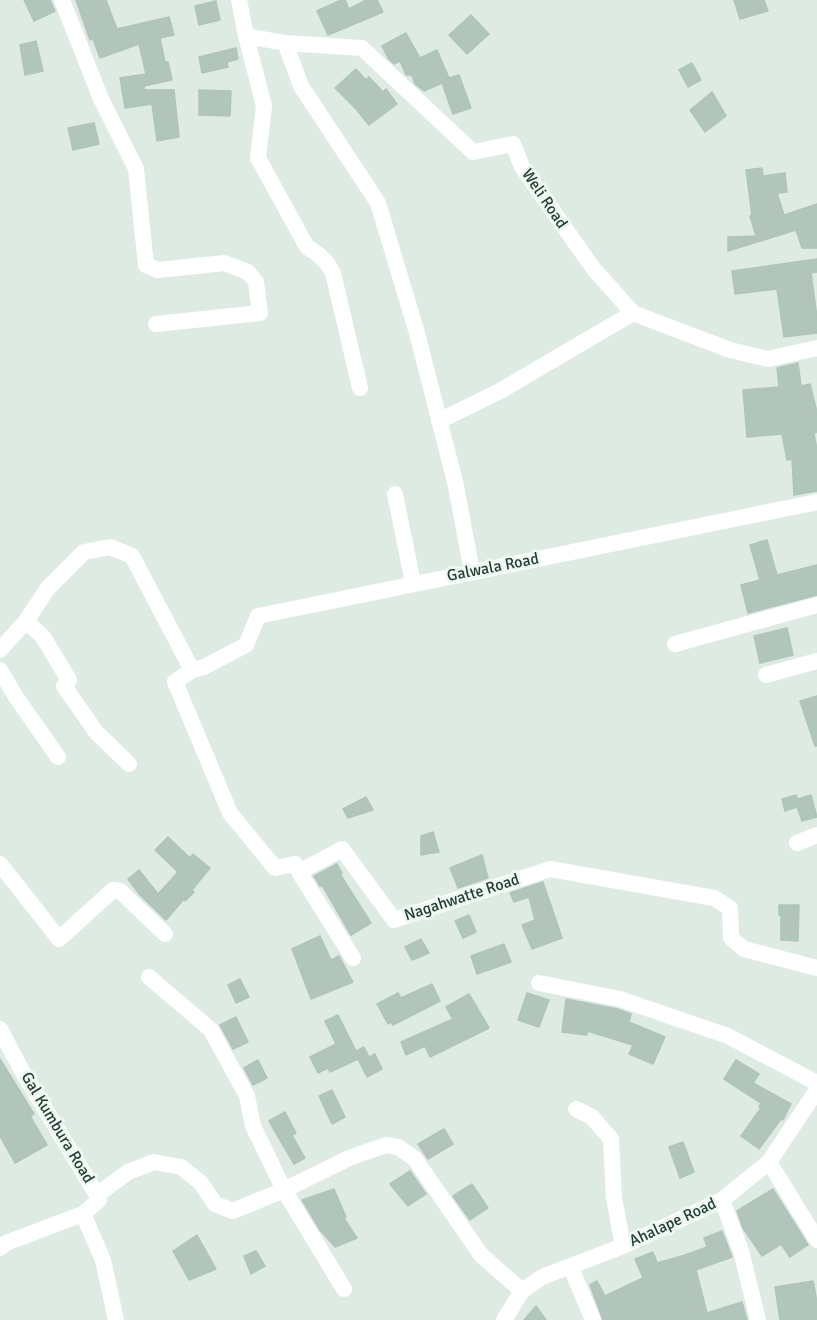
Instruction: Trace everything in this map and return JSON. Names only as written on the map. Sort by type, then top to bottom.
[{"type":"street","points":[[62,0],[101,99],[136,168],[146,265],[159,270],[224,263],[248,272],[256,282],[260,313],[156,324]]},
{"type":"street","points":[[239,0],[264,106],[258,158],[307,247],[318,254],[333,273],[360,388]]},
{"type":"street","name":"Weli Road","points":[[246,36],[285,43],[362,48],[473,152],[513,144],[522,167],[592,268],[633,313],[730,351],[768,358],[817,348]]},
{"type":"street","points":[[285,43],[301,86],[378,203],[417,333],[456,486],[472,572]]},
{"type":"street","points":[[439,421],[501,391],[633,313]]},
{"type":"street","points":[[395,494],[413,583]]},
{"type":"street","name":"Galwala Road","points":[[192,670],[204,667],[246,645],[258,616],[817,502]]},
{"type":"street","points":[[0,650],[26,621],[48,588],[84,552],[110,547],[132,556],[192,670],[174,682],[230,813],[275,868],[296,864],[353,958]]},
{"type":"street","points":[[675,644],[817,604]]},
{"type":"street","points":[[26,621],[43,637],[69,680],[64,686],[96,732],[129,764]]},
{"type":"street","points":[[766,675],[817,661]]},
{"type":"street","points":[[0,670],[58,757]]},
{"type":"street","points":[[797,843],[817,835]]},
{"type":"street","name":"Nagahwatte Road","points":[[299,872],[342,849],[394,921],[550,869],[714,898],[730,908],[731,938],[744,948],[817,968]]},
{"type":"street","points":[[0,864],[59,939],[113,890],[120,891],[165,934]]},
{"type":"street","points":[[150,977],[211,1030],[246,1096],[254,1126],[284,1190],[344,1289]]},
{"type":"street","points":[[539,983],[620,999],[728,1036],[817,1083]]},
{"type":"street","name":"Gal Kumbura Road","points":[[0,1029],[21,1069],[97,1195]]},
{"type":"street","name":"Ahalape Road","points":[[504,1320],[522,1291],[542,1277],[571,1268],[623,1246],[722,1200],[769,1162],[817,1090]]},
{"type":"street","points":[[576,1109],[592,1117],[610,1139],[614,1198],[623,1246]]},
{"type":"street","points":[[0,1248],[6,1243],[83,1214],[99,1200],[97,1195],[128,1173],[154,1162],[181,1167],[201,1183],[215,1204],[233,1211],[284,1190],[349,1158],[386,1145],[398,1147],[415,1159],[482,1255],[522,1291]]},
{"type":"street","points":[[769,1162],[817,1240]]},
{"type":"street","points":[[722,1200],[741,1251],[758,1320]]},
{"type":"street","points":[[83,1214],[103,1260],[116,1320]]},
{"type":"street","points":[[571,1268],[593,1320]]},
{"type":"building","points":[[24,0],[50,0],[55,11],[34,21]]},
{"type":"building","points":[[76,0],[106,0],[117,29],[169,17],[174,35],[160,38],[172,80],[144,86],[144,90],[174,90],[179,137],[157,141],[152,104],[125,108],[120,78],[146,74],[139,44],[100,58],[93,39],[90,40]]},
{"type":"building","points":[[345,0],[349,9],[366,0],[377,0],[383,12],[328,35],[317,11]]},
{"type":"building","points":[[734,0],[764,0],[768,11],[740,19]]},
{"type":"building","points":[[216,1],[220,20],[199,25],[195,6]]},
{"type":"building","points":[[471,15],[489,34],[467,54],[449,35]]},
{"type":"building","points":[[406,33],[420,58],[437,50],[449,78],[459,75],[471,108],[453,114],[442,83],[424,91],[415,84],[412,75],[406,75],[400,61],[394,64],[388,58],[382,46]]},
{"type":"building","points":[[36,41],[43,71],[25,75],[20,45]]},
{"type":"building","points":[[236,48],[238,59],[227,62],[228,67],[202,73],[199,57]]},
{"type":"building","points":[[692,63],[701,80],[688,87],[679,70]]},
{"type":"building","points":[[356,69],[366,80],[369,77],[383,92],[386,89],[397,104],[369,125],[335,88]]},
{"type":"building","points":[[199,90],[231,91],[230,116],[199,115]]},
{"type":"building","points":[[712,92],[726,116],[705,132],[690,110]]},
{"type":"building","points":[[94,123],[99,144],[73,150],[68,128]]},
{"type":"building","points":[[762,168],[763,176],[785,173],[787,192],[777,193],[784,215],[817,204],[817,248],[802,248],[796,230],[728,251],[728,237],[756,236],[750,216],[752,216],[746,170]]},
{"type":"building","points":[[817,259],[817,272],[811,273],[817,333],[784,337],[777,289],[735,294],[732,271]]},
{"type":"building","points":[[798,363],[801,386],[810,384],[817,412],[817,432],[814,433],[817,450],[817,491],[794,495],[792,459],[787,460],[782,434],[747,437],[743,390],[779,387],[777,368]]},
{"type":"building","points":[[767,540],[777,575],[817,565],[817,595],[748,613],[741,585],[760,580],[750,545]]},
{"type":"building","points":[[787,628],[793,655],[760,663],[754,636]]},
{"type":"building","points":[[817,696],[817,746],[815,746],[800,701]]},
{"type":"building","points":[[796,795],[798,799],[811,795],[817,817],[802,821],[797,807],[785,811],[782,799]]},
{"type":"building","points":[[366,797],[373,810],[348,818],[343,809]]},
{"type":"building","points":[[433,832],[439,852],[421,855],[421,836]]},
{"type":"building","points":[[168,837],[190,858],[193,854],[210,868],[192,890],[194,892],[185,901],[184,899],[166,920],[140,895],[128,879],[139,870],[158,894],[178,872],[155,850]]},
{"type":"building","points":[[482,855],[488,878],[458,888],[450,868]]},
{"type":"building","points":[[337,864],[342,873],[340,874],[371,923],[351,935],[322,885],[320,886],[314,876]]},
{"type":"building","points":[[543,882],[562,938],[532,949],[522,925],[535,920],[529,897],[514,902],[510,893]]},
{"type":"building","points":[[779,905],[799,905],[798,941],[781,940]]},
{"type":"building","points":[[469,915],[476,932],[463,938],[455,921]]},
{"type":"building","points":[[320,936],[331,960],[339,956],[353,982],[311,999],[292,949]]},
{"type":"building","points":[[421,939],[429,953],[412,960],[405,947]]},
{"type":"building","points":[[504,944],[511,962],[477,974],[471,956]]},
{"type":"building","points":[[240,979],[249,997],[236,1003],[228,985]]},
{"type":"building","points":[[432,984],[440,1001],[393,1025],[391,1022],[388,1024],[377,1004],[398,993],[401,998]]},
{"type":"building","points":[[527,993],[549,1000],[539,1027],[518,1020]]},
{"type":"building","points":[[469,994],[489,1028],[430,1057],[425,1046],[406,1055],[401,1042],[453,1019],[446,1007]]},
{"type":"building","points":[[566,999],[631,1014],[629,1022],[665,1037],[653,1064],[629,1054],[633,1045],[587,1031],[587,1035],[562,1032]]},
{"type":"building","points":[[338,1015],[356,1051],[364,1047],[369,1057],[375,1054],[382,1069],[367,1077],[358,1059],[330,1072],[328,1068],[318,1073],[310,1057],[336,1044],[325,1021]]},
{"type":"building","points":[[236,1017],[248,1042],[233,1049],[220,1025]]},
{"type":"building","points":[[0,1059],[34,1114],[30,1116],[47,1145],[15,1163],[0,1136]]},
{"type":"building","points":[[258,1060],[267,1078],[253,1085],[244,1068]]},
{"type":"building","points":[[736,1060],[759,1074],[753,1083],[791,1104],[783,1120],[781,1119],[759,1149],[741,1136],[761,1108],[759,1107],[761,1103],[724,1079]]},
{"type":"building","points":[[332,1090],[345,1117],[332,1124],[319,1096]]},
{"type":"building","points":[[285,1112],[296,1133],[292,1135],[305,1158],[294,1164],[269,1121]]},
{"type":"building","points":[[444,1129],[453,1144],[428,1159],[418,1144]]},
{"type":"building","points":[[683,1142],[694,1172],[680,1178],[669,1147]]},
{"type":"building","points":[[410,1171],[426,1194],[408,1206],[390,1184]]},
{"type":"building","points":[[472,1184],[488,1208],[470,1220],[453,1196]]},
{"type":"building","points":[[334,1189],[346,1217],[344,1218],[357,1238],[335,1247],[320,1230],[302,1200]]},
{"type":"building","points":[[773,1189],[808,1245],[790,1257],[781,1244],[762,1256],[743,1228],[737,1211]]},
{"type":"building","points":[[722,1231],[732,1257],[696,1270],[707,1313],[742,1302],[747,1320],[603,1320],[590,1285],[597,1281],[605,1296],[643,1278],[635,1259],[653,1252],[657,1263],[685,1255],[707,1247],[704,1238]]},
{"type":"building","points":[[197,1235],[216,1269],[189,1280],[173,1251]]},
{"type":"building","points":[[256,1251],[265,1266],[251,1274],[244,1256]]},
{"type":"building","points":[[813,1281],[817,1302],[817,1320],[780,1320],[775,1287]]},
{"type":"building","points":[[536,1306],[546,1320],[524,1320]]}]
